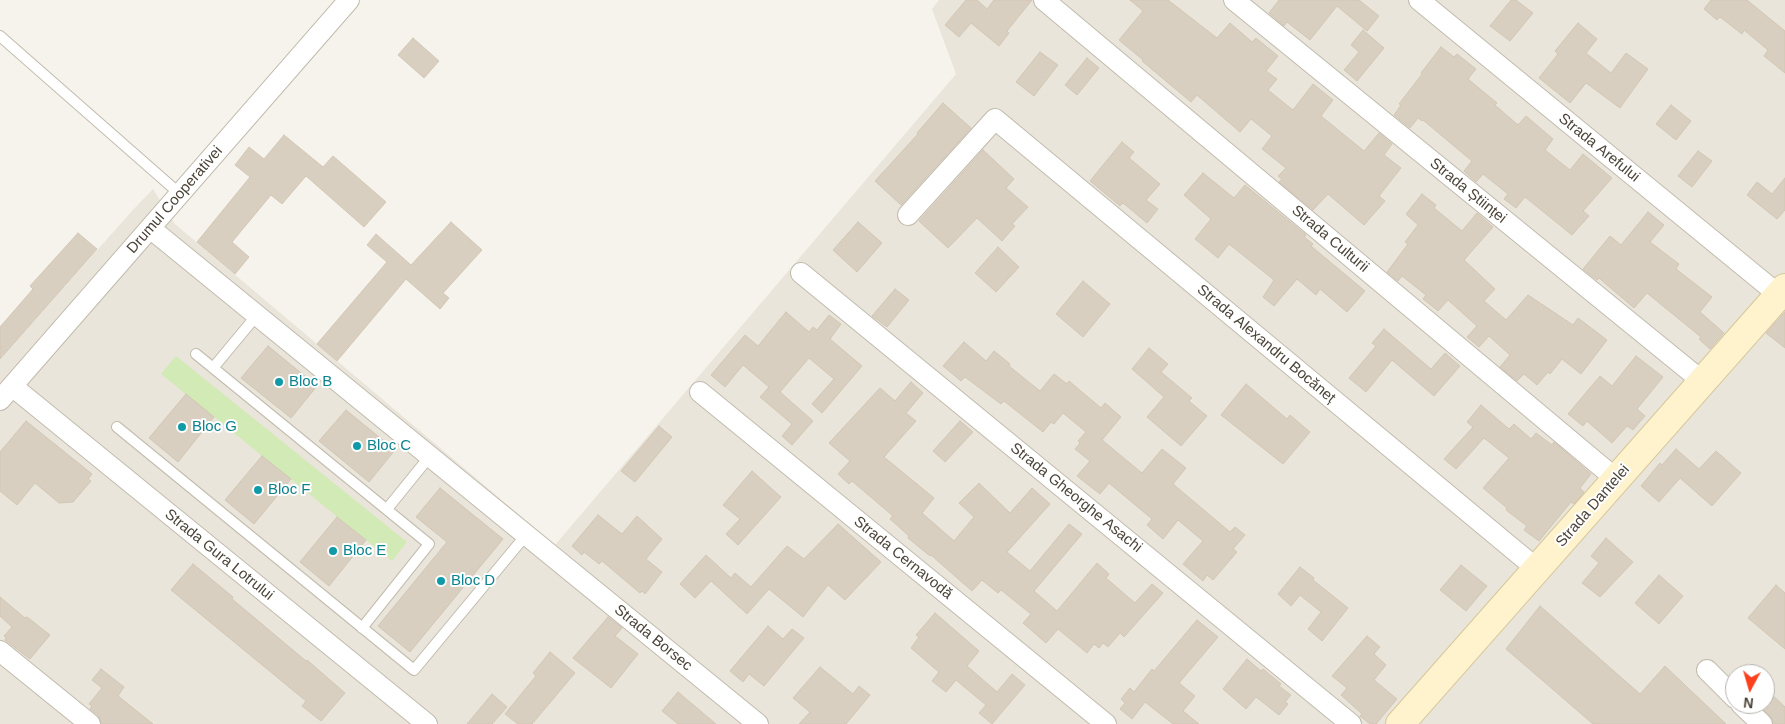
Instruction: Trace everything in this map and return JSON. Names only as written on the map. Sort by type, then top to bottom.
[{"type":"street","name":"Drumul Cooperativei","points":[[6,393],[349,0]]},
{"type":"street","name":"Strada Culturii","points":[[1044,0],[1616,479]]},
{"type":"street","name":"Strada Științei","points":[[1234,0],[1702,381]]},
{"type":"street","name":"Strada Arefului","points":[[1419,0],[1782,292]]},
{"type":"street","name":"Strada Alexandru Bocăneț","points":[[908,215],[995,118],[1537,569]]},
{"type":"street","name":"Strada Borsec","points":[[150,228],[758,724]]},
{"type":"street","name":"Strada Gheorghe Asachi","points":[[801,272],[1351,724]]},
{"type":"street","name":"Strada Dantelei","points":[[1400,724],[1782,292]]},
{"type":"street","name":"Strada Cernavodă","points":[[700,392],[1106,724]]},
{"type":"street","name":"Strada Gura Lotrului","points":[[6,393],[427,724]]},
{"type":"street","points":[[0,651],[90,724]]},
{"type":"street","points":[[1707,670],[1725,688]]},
{"type":"street","points":[[1752,714],[1762,724]]},
{"type":"lane","points":[[0,36],[180,194]]},
{"type":"lane","points":[[213,368],[257,315]]},
{"type":"lane","points":[[196,354],[429,544],[362,628]]},
{"type":"lane","points":[[117,427],[414,670],[526,535]]},
{"type":"lane","points":[[387,509],[430,456]]},
{"type":"shaded area","points":[[939,0],[1785,0],[1785,724],[0,724],[0,359],[153,189],[175,224],[555,545],[956,74],[932,9]]},
{"type":"green space","points":[[176,356],[407,542],[392,561],[161,374]]},
{"type":"building","points":[[966,0],[977,0],[987,9],[994,0],[1032,0],[1007,31],[1009,33],[999,46],[971,23],[959,37],[945,25]]},
{"type":"building","points":[[1130,0],[1168,0],[1217,38],[1230,23],[1252,42],[1256,38],[1278,56],[1266,71],[1277,79],[1268,90],[1293,110],[1313,84],[1333,100],[1321,116],[1364,151],[1379,133],[1392,144],[1384,155],[1401,168],[1379,196],[1385,201],[1364,225],[1328,194],[1313,210],[1279,182],[1282,179],[1278,176],[1286,168],[1262,149],[1272,136],[1251,119],[1240,132],[1197,95],[1191,102],[1119,40],[1143,11]]},
{"type":"building","points":[[1279,0],[1359,0],[1379,16],[1367,31],[1337,6],[1310,40],[1287,22],[1284,26],[1269,13]]},
{"type":"building","points":[[1511,0],[1516,0],[1533,13],[1510,41],[1490,26]]},
{"type":"building","points":[[1711,0],[1747,0],[1785,31],[1785,73],[1764,56],[1768,50],[1744,30],[1742,34],[1720,17],[1717,20],[1704,9]]},
{"type":"building","points":[[1578,23],[1597,39],[1586,53],[1611,73],[1626,53],[1648,69],[1620,108],[1586,83],[1570,103],[1539,78],[1558,54],[1555,51]]},
{"type":"building","points":[[1363,30],[1384,48],[1357,81],[1344,70],[1359,52],[1351,45]]},
{"type":"building","points":[[413,38],[439,61],[424,78],[398,55]]},
{"type":"building","points":[[1441,47],[1454,57],[1457,54],[1476,69],[1468,79],[1497,103],[1495,105],[1518,125],[1526,116],[1553,139],[1545,150],[1570,170],[1583,154],[1612,178],[1583,211],[1589,216],[1572,235],[1525,197],[1516,208],[1504,199],[1508,194],[1483,174],[1476,182],[1464,171],[1472,161],[1423,120],[1418,118],[1410,128],[1394,115],[1401,105],[1399,104]]},
{"type":"building","points":[[1040,52],[1058,65],[1034,96],[1016,82]]},
{"type":"building","points":[[1087,58],[1099,68],[1077,95],[1065,85]]},
{"type":"building","points":[[943,103],[971,128],[901,205],[875,181],[918,134]]},
{"type":"building","points":[[1671,105],[1691,121],[1676,140],[1656,124]]},
{"type":"building","points":[[284,135],[323,167],[333,156],[386,202],[364,227],[306,176],[282,204],[271,195],[232,242],[249,257],[235,274],[197,242],[250,177],[235,165],[249,147],[264,159]]},
{"type":"building","points":[[1122,142],[1134,152],[1129,158],[1160,184],[1146,200],[1158,209],[1147,223],[1123,203],[1120,206],[1090,181]]},
{"type":"building","points":[[983,150],[1014,179],[1006,188],[1028,207],[1012,224],[1015,226],[1002,241],[977,218],[948,248],[919,221]]},
{"type":"building","points":[[1698,151],[1712,161],[1692,187],[1678,176]]},
{"type":"building","points":[[1203,173],[1234,198],[1245,185],[1306,235],[1304,237],[1313,244],[1311,246],[1365,291],[1347,312],[1320,289],[1316,295],[1297,279],[1274,306],[1263,297],[1274,280],[1229,244],[1218,258],[1195,239],[1211,219],[1184,195]]},
{"type":"building","points":[[1785,178],[1785,210],[1777,219],[1747,195],[1757,182],[1772,194]]},
{"type":"building","points":[[1422,194],[1436,205],[1434,208],[1462,231],[1477,213],[1493,227],[1464,260],[1495,289],[1484,301],[1506,320],[1528,295],[1573,325],[1578,318],[1607,340],[1581,374],[1562,359],[1550,374],[1548,372],[1537,385],[1524,374],[1517,381],[1500,367],[1510,355],[1489,336],[1479,347],[1467,337],[1477,326],[1448,300],[1438,311],[1423,299],[1426,295],[1402,276],[1398,281],[1387,272],[1408,244],[1405,242],[1418,225],[1406,214]]},
{"type":"building","points":[[1648,212],[1664,225],[1650,242],[1679,264],[1676,269],[1712,297],[1700,312],[1724,333],[1710,349],[1699,339],[1701,337],[1647,293],[1634,308],[1599,278],[1597,280],[1583,269],[1610,236],[1621,245]]},
{"type":"building","points":[[451,222],[482,250],[443,293],[449,298],[440,309],[406,279],[337,361],[317,344],[387,262],[367,245],[376,234],[411,265]]},
{"type":"building","points":[[858,222],[882,243],[857,272],[833,250]]},
{"type":"building","points":[[78,233],[97,249],[0,359],[0,327],[33,289],[30,286]]},
{"type":"building","points":[[998,247],[1019,267],[996,292],[975,273]]},
{"type":"building","points":[[1083,281],[1110,304],[1083,337],[1056,314]]},
{"type":"building","points":[[895,289],[909,300],[887,327],[872,316]]},
{"type":"building","points":[[786,312],[809,332],[813,327],[817,330],[829,315],[841,324],[830,339],[862,366],[822,413],[812,404],[834,379],[809,358],[780,392],[813,421],[792,445],[782,436],[792,424],[760,397],[769,387],[743,365],[725,387],[711,375],[745,335],[758,346]]},
{"type":"building","points":[[1785,312],[1785,348],[1766,333]]},
{"type":"building","points":[[1384,329],[1431,369],[1445,353],[1460,366],[1434,396],[1392,360],[1366,392],[1349,378],[1376,346],[1372,343]]},
{"type":"building","points":[[964,342],[986,361],[994,351],[1040,391],[1054,374],[1067,384],[1069,381],[1101,408],[1105,403],[1121,417],[1102,440],[1142,473],[1162,449],[1186,468],[1173,484],[1230,532],[1235,527],[1245,535],[1233,549],[1237,552],[1213,580],[1207,575],[1203,581],[1183,564],[1203,541],[1178,520],[1163,539],[1147,525],[1152,519],[1109,483],[1100,494],[1077,476],[1090,461],[1075,449],[1080,443],[1078,441],[1086,432],[1063,413],[1054,424],[1051,422],[1043,432],[1004,401],[1001,404],[965,377],[961,381],[943,366]]},
{"type":"building","name":"Bloc B","points":[[268,346],[317,386],[291,418],[241,378]]},
{"type":"building","points":[[1149,348],[1168,364],[1161,372],[1192,398],[1189,401],[1207,416],[1181,446],[1147,417],[1164,397],[1132,369]]},
{"type":"building","points":[[1636,356],[1663,377],[1637,409],[1645,416],[1633,430],[1627,426],[1612,443],[1587,421],[1583,426],[1568,414],[1600,376],[1612,386]]},
{"type":"building","points":[[911,382],[923,393],[906,413],[916,421],[884,457],[934,498],[922,513],[954,541],[974,517],[959,503],[979,483],[1010,513],[1032,488],[1050,504],[1007,552],[1030,571],[1069,524],[1082,534],[1034,591],[1057,611],[1097,563],[1109,574],[1106,578],[1135,603],[1152,584],[1163,593],[1124,637],[1120,633],[1108,647],[1103,643],[1099,648],[1094,644],[1087,653],[1058,629],[1046,643],[1023,623],[1031,614],[1001,590],[998,593],[982,580],[972,591],[931,555],[908,538],[909,536],[890,519],[893,516],[852,481],[849,484],[838,474],[850,461],[829,443],[880,388],[895,401]]},
{"type":"building","points":[[1246,384],[1287,419],[1290,415],[1310,432],[1283,464],[1221,415]]},
{"type":"building","name":"Bloc G","points":[[186,394],[214,417],[178,462],[149,438]]},
{"type":"building","points":[[1481,405],[1509,429],[1514,424],[1531,439],[1536,433],[1552,445],[1554,442],[1591,474],[1580,488],[1584,492],[1574,504],[1571,502],[1539,541],[1524,530],[1527,526],[1506,510],[1507,508],[1483,488],[1509,458],[1484,438],[1456,469],[1444,459],[1473,427],[1467,422]]},
{"type":"building","name":"Bloc C","points":[[346,410],[395,450],[369,482],[319,441]]},
{"type":"building","points":[[26,421],[92,474],[88,479],[91,481],[73,502],[59,503],[35,483],[17,505],[0,491],[0,452]]},
{"type":"building","points":[[960,421],[973,432],[945,462],[933,451]]},
{"type":"building","points":[[659,426],[672,437],[635,482],[621,471]]},
{"type":"building","points":[[1676,449],[1699,469],[1716,451],[1741,473],[1712,506],[1680,478],[1659,502],[1641,486],[1660,463],[1662,465]]},
{"type":"building","name":"Bloc F","points":[[262,456],[291,479],[254,524],[225,500]]},
{"type":"building","points":[[752,471],[781,497],[738,545],[726,534],[740,519],[723,505]]},
{"type":"building","name":"Bloc D","points":[[440,488],[503,539],[410,652],[378,626],[447,542],[416,517]]},
{"type":"building","points":[[598,515],[622,534],[637,516],[662,539],[646,559],[662,572],[645,594],[642,591],[640,593],[602,561],[599,564],[584,552],[582,555],[572,546]]},
{"type":"building","name":"Bloc E","points":[[337,517],[366,540],[329,586],[300,562]]},
{"type":"building","points":[[838,524],[881,562],[845,600],[828,585],[803,617],[769,589],[747,614],[711,581],[695,598],[680,584],[706,555],[731,578],[735,573],[751,587],[787,546],[804,559]]},
{"type":"building","points":[[1606,538],[1633,562],[1600,597],[1582,583],[1599,563],[1591,556]]},
{"type":"building","points":[[193,564],[345,693],[321,721],[302,706],[306,701],[171,590]]},
{"type":"building","points":[[1461,565],[1487,586],[1466,611],[1440,590]]},
{"type":"building","points":[[1300,567],[1348,608],[1322,641],[1308,629],[1321,612],[1300,595],[1291,606],[1278,594]]},
{"type":"building","points":[[1659,575],[1683,596],[1659,624],[1635,603]]},
{"type":"building","points":[[1776,585],[1785,593],[1785,649],[1748,618]]},
{"type":"building","points":[[0,597],[25,618],[27,617],[50,635],[30,659],[5,640],[4,636],[12,627],[0,616]]},
{"type":"building","points":[[1540,606],[1640,694],[1665,666],[1726,724],[1593,724],[1506,649]]},
{"type":"building","points":[[935,613],[979,651],[967,666],[997,692],[1012,674],[1025,685],[992,724],[979,713],[986,705],[956,680],[946,692],[932,681],[939,672],[911,648],[919,637],[916,635]]},
{"type":"building","points":[[608,617],[622,628],[615,636],[638,654],[611,688],[573,658]]},
{"type":"building","points":[[1197,620],[1218,637],[1179,683],[1195,696],[1183,711],[1199,724],[1173,724],[1145,702],[1132,719],[1120,709],[1125,703],[1121,699],[1130,688],[1134,692],[1152,669],[1154,671]]},
{"type":"building","points":[[768,626],[783,639],[792,629],[804,638],[764,686],[749,674],[743,682],[730,671]]},
{"type":"building","points":[[1367,636],[1380,647],[1374,654],[1386,665],[1374,680],[1397,699],[1376,724],[1370,724],[1360,716],[1362,714],[1341,695],[1347,688],[1332,676]]},
{"type":"building","points":[[550,652],[575,673],[532,724],[518,724],[505,714],[536,676],[533,673]]},
{"type":"building","points":[[1247,659],[1261,671],[1263,669],[1281,684],[1279,686],[1291,695],[1285,702],[1288,704],[1279,715],[1256,697],[1246,709],[1223,689]]},
{"type":"building","points":[[820,667],[853,694],[859,686],[870,695],[846,724],[799,724],[810,712],[793,698]]},
{"type":"building","points":[[101,669],[124,687],[118,696],[153,724],[102,724],[98,715],[90,709],[92,706],[89,704],[102,688],[92,680]]},
{"type":"building","points":[[678,692],[716,724],[678,724],[662,711]]},
{"type":"building","points":[[492,694],[507,707],[492,724],[467,724]]},
{"type":"building","points":[[1775,698],[1785,707],[1785,724],[1774,724],[1768,714],[1775,714]]},
{"type":"place","name":"Bloc B","points":[[279,382]]},
{"type":"place","name":"Bloc G","points":[[182,427]]},
{"type":"place","name":"Bloc C","points":[[357,446]]},
{"type":"place","name":"Bloc F","points":[[258,490]]},
{"type":"place","name":"Bloc E","points":[[333,551]]},
{"type":"place","name":"Bloc D","points":[[441,581]]}]
